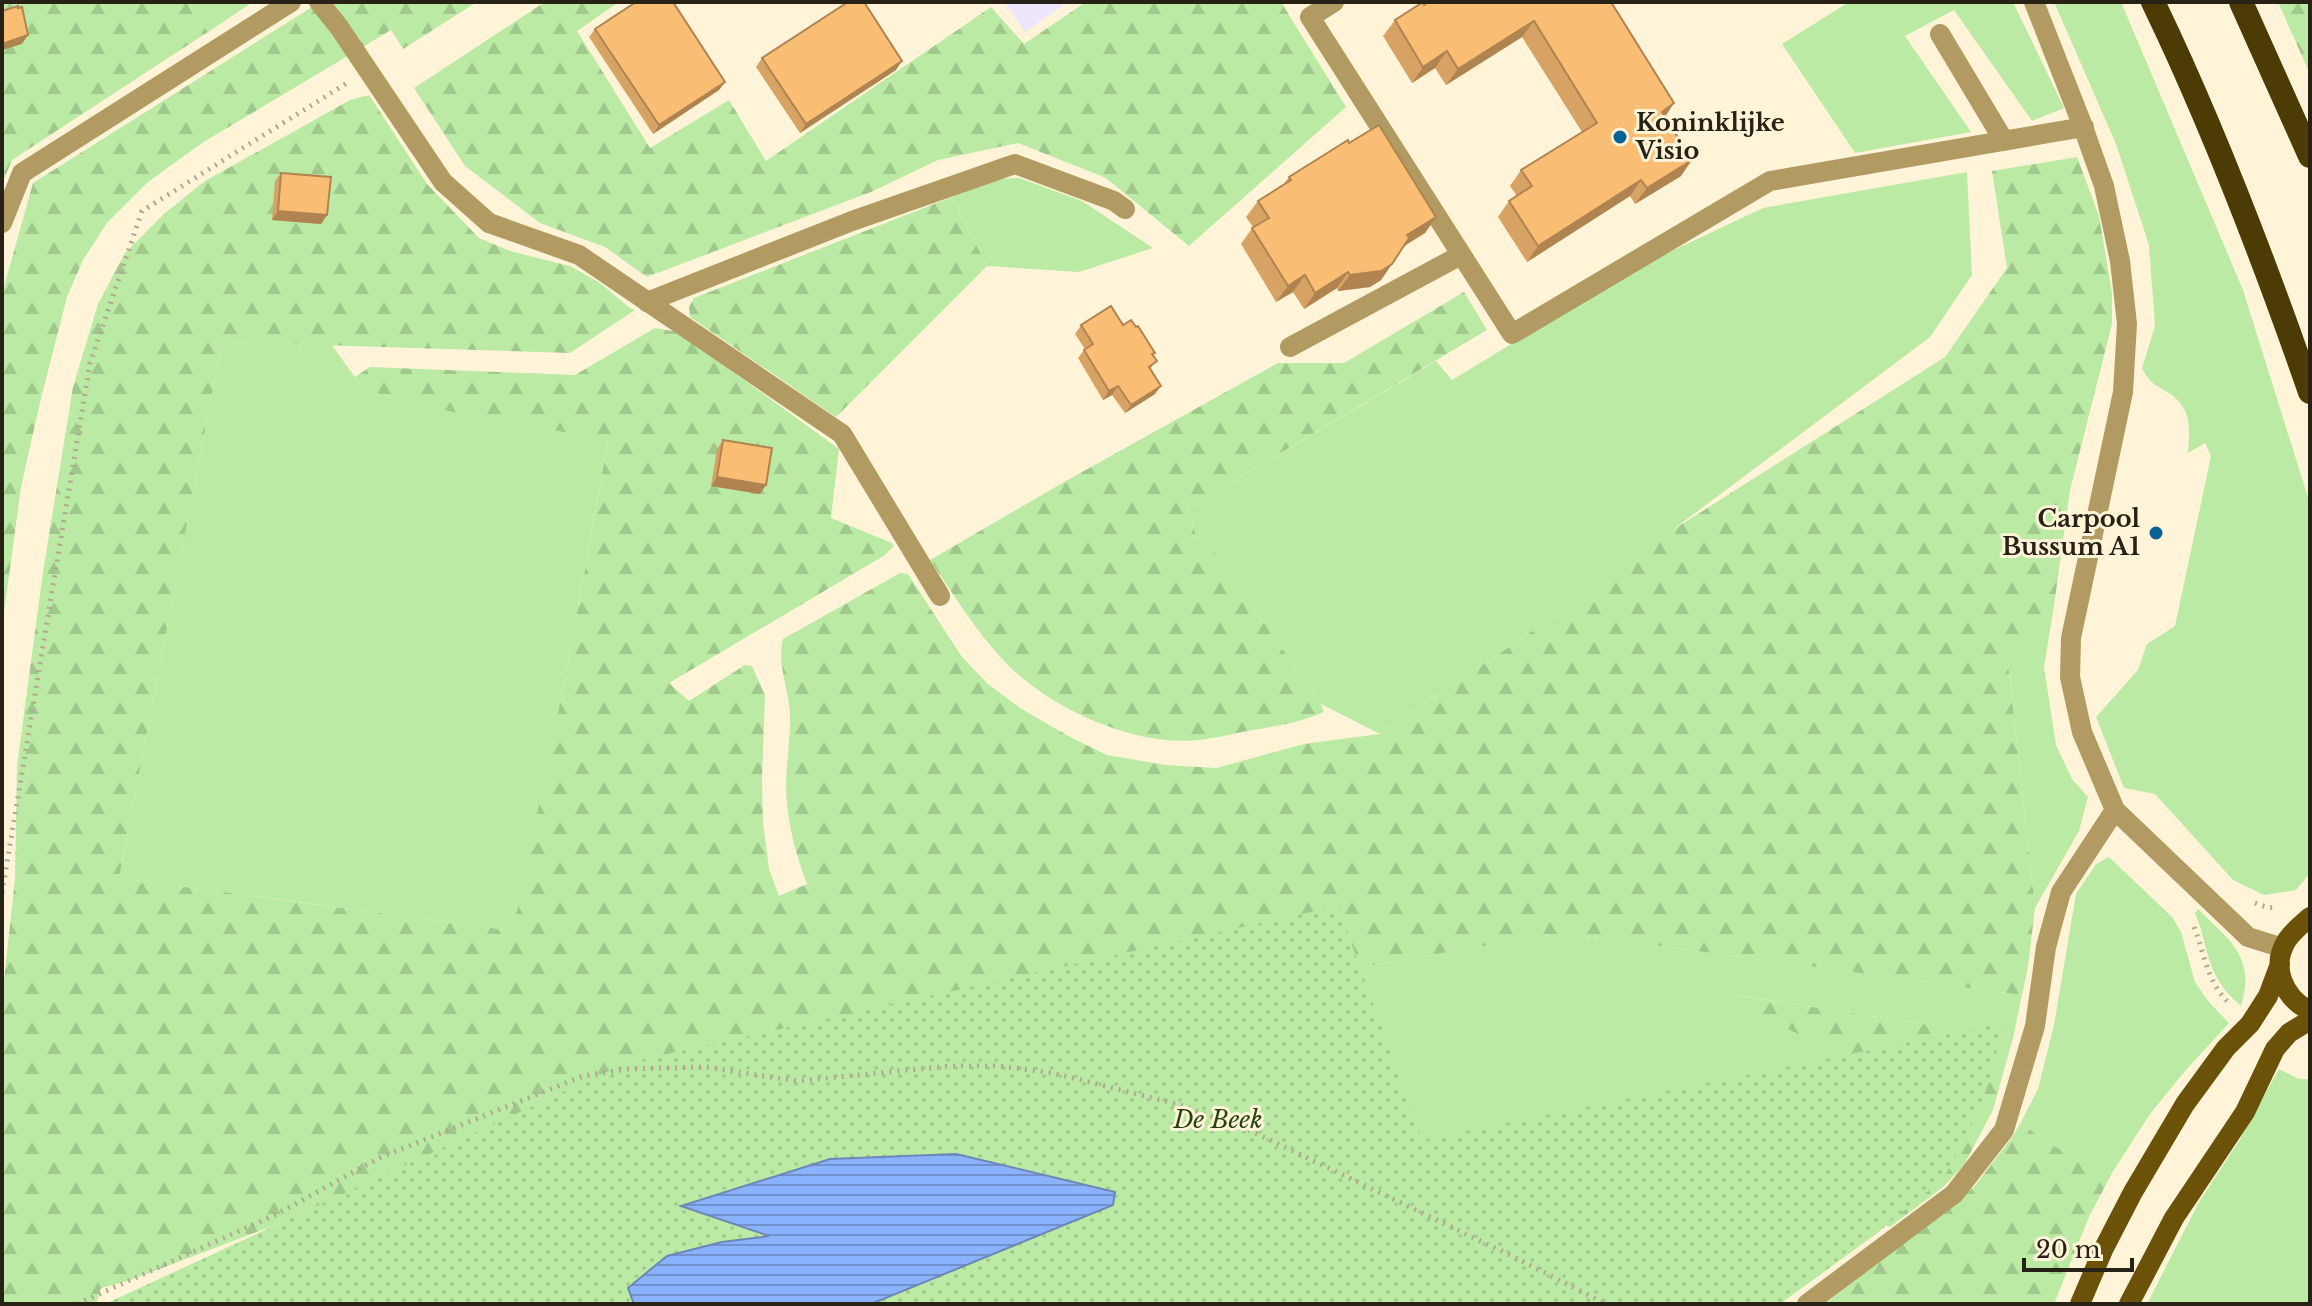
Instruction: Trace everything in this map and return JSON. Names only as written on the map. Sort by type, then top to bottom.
[{"type":"highway","points":[[2153,2],[2224,163],[2280,305],[2310,392]]},
{"type":"highway","points":[[2241,2],[2310,156]]},
{"type":"main road","points":[[2080,1304],[2133,1192],[2185,1104],[2226,1048],[2250,1024],[2268,996],[2289,937],[2310,917]]},
{"type":"main road","points":[[2281,956],[2284,987],[2290,997],[2310,1011]]},
{"type":"main road","points":[[2129,1304],[2174,1218],[2245,1112],[2275,1049],[2289,1033],[2310,1020]]},
{"type":"street","points":[[2,223],[22,173],[291,2]]},
{"type":"street","points":[[319,2],[443,182],[489,223],[579,255],[842,434],[940,596]]},
{"type":"street","points":[[1334,2],[1310,17],[1512,334],[1770,181],[2084,127]]},
{"type":"street","points":[[2034,2],[2104,186],[2120,261],[2127,324],[2123,392],[2071,638],[2070,677],[2082,732],[2115,810],[2248,937],[2281,956]]},
{"type":"street","points":[[1940,34],[2004,141]]},
{"type":"street","points":[[647,302],[852,221],[1015,164],[1114,201],[1125,209]]},
{"type":"street","points":[[1290,347],[1461,255]]},
{"type":"street","points":[[1807,1304],[1954,1194],[2004,1130],[2035,1026],[2046,947],[2061,892],[2115,810]]},
{"type":"path","points":[[2,893],[90,363],[142,211],[368,70]]},
{"type":"path","points":[[2189,917],[2196,930],[2209,976],[2220,994],[2250,1024]]},
{"type":"path","points":[[77,1304],[277,1214],[379,1158],[583,1076],[628,1069],[705,1067],[797,1081],[949,1066],[1000,1066],[1053,1073],[1177,1104],[1247,1129],[1606,1304]]},
{"type":"shaded area","points":[[1004,2],[1068,2],[1025,32]]},
{"type":"green space","points":[[2,2],[187,2],[208,32],[12,160],[2,184]]},
{"type":"green space","points":[[187,2],[253,2],[208,32]]},
{"type":"green space","points":[[320,2],[477,2],[403,49],[391,30],[202,143],[148,182],[107,223],[83,260],[67,297],[21,487],[2,627],[2,294],[33,183]]},
{"type":"green space","points":[[545,2],[619,2],[577,31],[650,148],[729,100],[766,161],[991,7],[1024,44],[1086,2],[1281,2],[1346,107],[1189,246],[1106,178],[1018,143],[938,160],[871,192],[647,277],[605,247],[540,223],[465,166],[414,88]]},
{"type":"green space","points":[[1849,2],[2013,2],[2064,108],[2032,121],[1954,10],[1905,36],[1971,132],[1855,153],[1782,44]]},
{"type":"green space","points":[[2054,2],[2121,2],[2243,290],[2310,504],[2310,873],[2296,890],[2264,895],[2233,880],[2155,794],[2124,788],[2096,717],[2138,670],[2147,644],[2175,626],[2211,456],[2205,443],[2188,453],[2189,425],[2184,410],[2173,396],[2146,376],[2142,368],[2155,326],[2149,245],[2116,144]]},
{"type":"green space","points":[[2278,2],[2310,2],[2310,74]]},
{"type":"green space","points":[[369,95],[427,184],[479,238],[510,251],[570,266],[600,283],[635,310],[570,353],[222,342],[119,878],[513,931],[567,669],[608,440],[437,409],[364,390],[355,377],[370,367],[575,375],[655,328],[678,332],[839,449],[831,518],[894,546],[885,555],[669,683],[689,701],[745,665],[752,666],[765,695],[763,822],[769,869],[779,896],[807,884],[792,837],[787,800],[790,712],[782,666],[783,639],[900,573],[908,574],[962,657],[988,684],[1020,708],[1107,755],[1166,765],[1216,768],[1304,744],[1380,734],[1583,597],[1646,547],[1945,357],[2007,268],[1992,171],[2077,157],[2099,216],[2112,293],[2112,324],[2070,490],[2054,606],[2008,663],[2035,908],[2022,995],[1570,934],[1337,971],[1420,1163],[1602,1126],[1837,1052],[1732,1003],[1729,994],[2013,1038],[1993,1110],[1964,1165],[1942,1188],[1890,1227],[1866,1217],[1692,1304],[706,1061],[128,1281],[101,1288],[96,1304],[2,1304],[2,981],[15,879],[17,766],[43,572],[73,387],[98,304],[125,253],[165,213],[205,181],[350,100]]},
{"type":"green space","points":[[1967,172],[1972,275],[1930,337],[1583,597],[1380,734],[1321,704],[1214,552],[1197,539],[1188,508],[1436,361],[1452,380],[1638,267],[1763,208]]},
{"type":"green space","points":[[1019,178],[1082,201],[1153,248],[1079,272],[987,266],[952,197],[995,179]]},
{"type":"green space","points":[[952,197],[987,266],[836,417],[690,317],[689,307],[694,298]]},
{"type":"green space","points":[[1464,292],[1487,330],[1188,508],[1197,539],[1214,552],[1324,712],[1289,723],[1199,740],[1174,741],[1121,731],[1095,721],[1046,695],[1006,663],[975,626],[930,560],[1278,363],[1344,363]]},
{"type":"green space","points":[[222,342],[332,345],[364,390],[437,409],[608,439],[567,669],[514,931],[119,878]]},
{"type":"green space","points":[[2054,606],[2044,667],[2056,745],[2072,779],[2088,797],[2079,831],[2035,908],[2008,662]]},
{"type":"green space","points":[[2109,857],[2172,917],[2181,932],[2195,982],[2229,1023],[2150,1114],[2112,1173],[2045,1142],[2021,1122],[2038,1089],[2054,1025],[2076,894],[2096,864]]},
{"type":"green space","name":"De Beek","points":[[1338,906],[1422,1140],[2004,1023],[1983,1101],[1944,1178],[1876,1234],[1780,1304],[105,1304],[626,1063]]},
{"type":"green space","points":[[2198,909],[2230,941],[2242,962],[2245,989],[2241,1006],[2224,988],[2213,969],[2195,913]]},
{"type":"green space","points":[[1570,934],[2022,995],[2013,1038],[1730,994],[1732,1003],[1838,1052],[1602,1126],[1420,1163],[1337,971]]},
{"type":"green space","points":[[2279,1069],[2299,1079],[2310,1079],[2310,1304],[2147,1304],[2199,1202],[2239,1141]]},
{"type":"green space","points":[[2021,1122],[2045,1142],[2112,1173],[2089,1217],[2054,1304],[1825,1304],[1974,1187]]},
{"type":"water","points":[[956,1154],[1115,1192],[1113,1205],[871,1304],[634,1304],[628,1288],[667,1256],[722,1242],[769,1236],[681,1206],[830,1159]]},
{"type":"building","points":[[636,2],[673,2],[725,82],[659,125],[595,29]]},
{"type":"building","points":[[848,2],[864,2],[902,61],[806,124],[762,58]]},
{"type":"building","name":"Koninklijke Visio","points":[[1423,2],[1424,5],[1428,2],[1611,2],[1674,103],[1662,112],[1692,160],[1647,188],[1641,180],[1538,246],[1509,201],[1532,186],[1521,170],[1597,123],[1534,21],[1458,69],[1447,51],[1423,67],[1395,20]]},
{"type":"building","points":[[22,7],[28,35],[2,44],[2,11]]},
{"type":"building","points":[[1379,125],[1436,217],[1407,235],[1409,238],[1392,264],[1381,271],[1350,275],[1348,272],[1315,293],[1305,275],[1288,286],[1252,228],[1269,218],[1258,201],[1324,155]]},
{"type":"building","points":[[281,173],[331,177],[327,215],[278,211]]},
{"type":"building","points":[[1111,306],[1123,325],[1131,320],[1138,326],[1157,361],[1149,367],[1161,386],[1131,405],[1118,386],[1109,391],[1084,350],[1093,344],[1081,325]]},
{"type":"building","points":[[723,440],[772,448],[766,485],[717,477]]},
{"type":"place","name":"Koninklijke Visio","points":[[1620,137]]},
{"type":"place","name":"Carpool Bussum A1","points":[[2156,533]]}]
